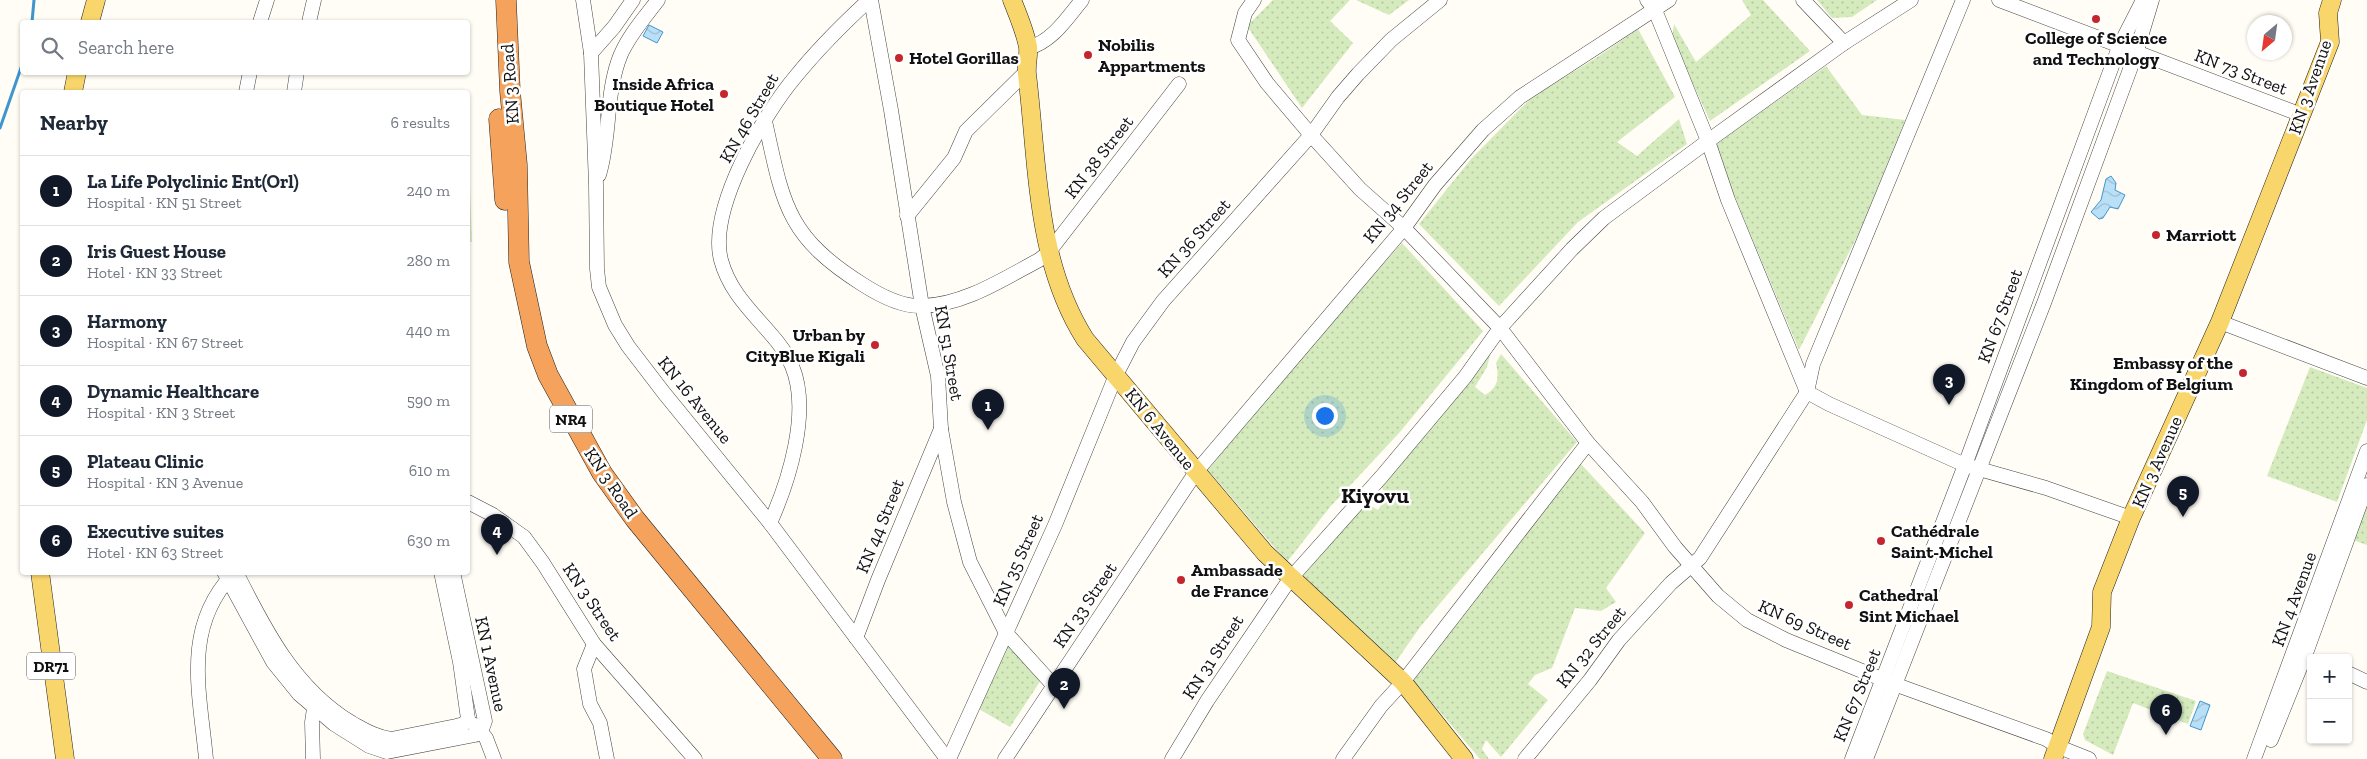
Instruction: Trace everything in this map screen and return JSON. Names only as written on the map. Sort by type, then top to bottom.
[{"type":"highway","name":"KN 3 Road","points":[[492,0],[504,178],[506,257],[513,295],[531,363],[561,426],[580,460],[625,526],[814,759]]},
{"type":"highway","name":"KN 3 Road","points":[[506,0],[510,91],[517,165],[519,262],[537,346],[548,375],[602,473],[635,520],[832,759]]},
{"type":"main road","points":[[91,20],[96,0]]},
{"type":"main road","name":"KN 6 Avenue","points":[[1012,0],[1019,8],[1028,48],[1027,71],[1032,109],[1036,175],[1048,253],[1071,318],[1085,339],[1265,553],[1290,579],[1403,682],[1464,759]]},
{"type":"main road","name":"KN 3 Avenue","points":[[2056,753],[2101,627],[2102,592],[2131,518],[2220,322],[2330,42],[2328,13],[2332,0]]},
{"type":"main road","points":[[73,90],[76,75]]},
{"type":"main road","name":"DR71","points":[[40,575],[65,759]]},
{"type":"street","points":[[261,20],[267,0]]},
{"type":"street","points":[[309,20],[314,0]]},
{"type":"street","name":"KN 16 Avenue","points":[[583,0],[591,53],[598,278],[615,325],[628,346],[664,393],[770,523],[948,759]]},
{"type":"street","points":[[591,53],[614,28],[633,0]]},
{"type":"street","points":[[596,185],[605,156],[613,87],[622,54],[658,0]]},
{"type":"street","name":"KN 46 Street","points":[[770,523],[789,473],[800,407],[798,386],[787,355],[745,307],[728,280],[721,259],[719,235],[724,209],[734,184],[750,146],[765,121],[796,76],[844,24],[870,0]]},
{"type":"street","name":"KN 51 Street","points":[[870,0],[891,110],[922,306],[938,376],[941,429],[954,502],[970,562],[1006,633],[1054,686]]},
{"type":"street","points":[[1028,48],[1038,45],[1056,32],[1082,0]]},
{"type":"street","points":[[1254,0],[1245,12],[1238,40],[1267,83],[1311,135],[1360,189],[1404,228]]},
{"type":"street","name":"KN 36 Street","points":[[1116,375],[1133,342],[1163,301],[1311,135],[1338,97],[1392,40],[1440,0]]},
{"type":"street","name":"KN 34 Street","points":[[1196,472],[1404,228],[1435,185],[1483,130],[1520,96],[1651,5],[1669,0]]},
{"type":"street","points":[[1803,0],[1844,43]]},
{"type":"street","name":"KN 31 Street","points":[[1172,759],[1207,700],[1290,579],[1382,476],[1465,377],[1500,328],[1604,218],[1844,43],[1911,0]]},
{"type":"street","points":[[1807,392],[1813,364],[1963,0]]},
{"type":"street","name":"KN 73 Street","points":[[1999,0],[2136,54],[2302,115]]},
{"type":"street","name":"KN 67 Street","points":[[1866,759],[1889,682],[1965,465],[2119,47],[2143,0]]},
{"type":"street","name":"KN 67 Street","points":[[1852,759],[1889,682],[1979,470],[2136,54],[2152,0]]},
{"type":"street","points":[[1651,5],[1708,141],[1728,200],[1807,392],[1835,407],[1965,465],[2046,488],[2131,518]]},
{"type":"street","points":[[907,216],[954,158],[966,131],[1027,71]]},
{"type":"street","points":[[246,90],[249,75]]},
{"type":"street","points":[[294,90],[297,75]]},
{"type":"street","name":"KN 38 Street","points":[[922,306],[954,300],[971,294],[1032,264],[1048,253],[1179,84]]},
{"type":"street","points":[[765,121],[782,197],[806,238],[832,262],[868,287],[898,302],[922,306]]},
{"type":"street","name":"KN 69 Street","points":[[1404,228],[1500,328],[1588,443],[1642,502],[1675,547],[1718,596],[1747,620],[1786,640],[1889,682],[2046,739],[2056,753],[2089,759]]},
{"type":"street","points":[[2220,322],[2367,378]]},
{"type":"street","name":"KN 35 Street","points":[[948,759],[1055,525],[1116,375]]},
{"type":"street","name":"KN 32 Street","points":[[1525,759],[1625,633],[1671,583],[1700,558],[1807,392]]},
{"type":"street","name":"KN 44 Street","points":[[856,638],[885,562],[941,429]]},
{"type":"street","points":[[1342,759],[1381,706],[1403,682],[1588,443]]},
{"type":"street","name":"KN 4 Avenue","points":[[2254,759],[2306,653],[2367,451]]},
{"type":"street","name":"KN 33 Street","points":[[1005,759],[1196,472]]},
{"type":"street","name":"KN 4 Avenue","points":[[2263,759],[2306,653],[2367,485]]},
{"type":"street","name":"KN 3 Street","points":[[470,503],[493,515],[524,538],[544,562],[594,644],[695,759]]},
{"type":"street","points":[[206,759],[196,674],[197,656],[209,607],[229,575]]},
{"type":"street","points":[[230,575],[273,662],[315,702],[369,746],[387,750],[476,735],[481,732],[468,719],[464,724],[401,739],[387,750]]},
{"type":"street","name":"KN 1 Avenue","points":[[442,575],[460,662],[468,719]]},
{"type":"street","name":"KN 1 Avenue","points":[[454,575],[484,721],[481,732],[490,745],[494,759]]},
{"type":"street","points":[[594,644],[584,669],[590,704],[600,723],[607,759]]},
{"type":"street","points":[[2352,675],[2367,682]]},
{"type":"street","points":[[313,759],[315,702]]},
{"type":"green space","points":[[1273,0],[1350,0],[1330,21],[1353,43],[1302,108],[1247,26]]},
{"type":"green space","points":[[1356,0],[1409,0],[1389,15]]},
{"type":"green space","points":[[1742,0],[1763,0],[1810,51],[1710,121],[1672,38],[1674,24],[1696,62],[1751,15]]},
{"type":"green space","points":[[1817,0],[1877,0],[1852,17],[1832,18]]},
{"type":"green space","points":[[1638,29],[1675,97],[1617,142],[1637,156],[1679,119],[1687,144],[1578,222],[1499,306],[1419,224],[1471,159],[1532,97],[1596,58]]},
{"type":"green space","points":[[1826,66],[1862,115],[1905,120],[1860,231],[1799,350],[1734,195],[1716,144]]},
{"type":"green space","points":[[470,187],[472,242],[470,242]]},
{"type":"green space","points":[[1402,243],[1483,331],[1400,432],[1330,507],[1287,562],[1208,470],[1307,350]]},
{"type":"green space","points":[[1491,351],[1487,367],[1475,387],[1485,395],[1493,389],[1498,377],[1496,363],[1501,354],[1577,442],[1420,627],[1395,663],[1303,576],[1366,503],[1378,510],[1387,496],[1380,485]]},
{"type":"green space","points":[[2310,367],[2367,388],[2367,420],[2337,502],[2267,476]]},
{"type":"green space","points":[[1580,463],[1645,533],[1606,588],[1616,602],[1601,611],[1575,608],[1552,668],[1535,675],[1528,684],[1548,700],[1501,757],[1486,740],[1482,749],[1489,759],[1480,759],[1413,680]]},
{"type":"green space","points":[[2367,502],[2367,545],[2353,540]]},
{"type":"green space","points":[[1006,643],[1041,680],[1010,727],[977,708]]},
{"type":"green space","points":[[2107,671],[2196,701],[2188,724],[2133,703],[2113,755],[2085,740],[2083,734]]},
{"type":"water","points":[[649,25],[663,32],[657,43],[643,36]]},
{"type":"water","points":[[2111,176],[2116,183],[2115,190],[2125,195],[2118,209],[2110,207],[2103,218],[2099,219],[2091,212],[2101,200],[2106,179]]},
{"type":"water","points":[[2200,701],[2210,705],[2201,730],[2190,726]]},
{"type":"waterway","points":[[32,20],[34,0]]},
{"type":"waterway","points":[[0,128],[20,71]]},
{"type":"place","name":"College of Science and Technology","points":[[2096,19]]},
{"type":"place","name":"Nobilis Appartments","points":[[1088,55]]},
{"type":"place","name":"Hotel Gorillas","points":[[899,58]]},
{"type":"place","name":"Inside Africa Boutique Hotel","points":[[724,94]]},
{"type":"place","name":"Marriott","points":[[2156,235]]},
{"type":"place","name":"Urban by CityBlue Kigali","points":[[875,345]]},
{"type":"place","name":"Embassy of the Kingdom of Belgium","points":[[2243,373]]},
{"type":"place","name":"Harmony","points":[[1949,405]]},
{"type":"place","name":"La Life Polyclinic Ent(Orl)","points":[[988,430]]},
{"type":"place","name":"Plateau Clinic","points":[[2183,517]]},
{"type":"place","name":"Cathédrale Saint-Michel","points":[[1881,541]]},
{"type":"place","name":"Dynamic Healthcare","points":[[497,555]]},
{"type":"place","name":"Ambassade de France","points":[[1181,580]]},
{"type":"place","name":"Cathedral Sint Michael","points":[[1849,605]]},
{"type":"place","name":"Iris Guest House","points":[[1064,709]]},
{"type":"place","name":"Executive suites","points":[[2166,735]]},
{"type":"district","name":"Kiyovu","points":[[1375,495]]}]
